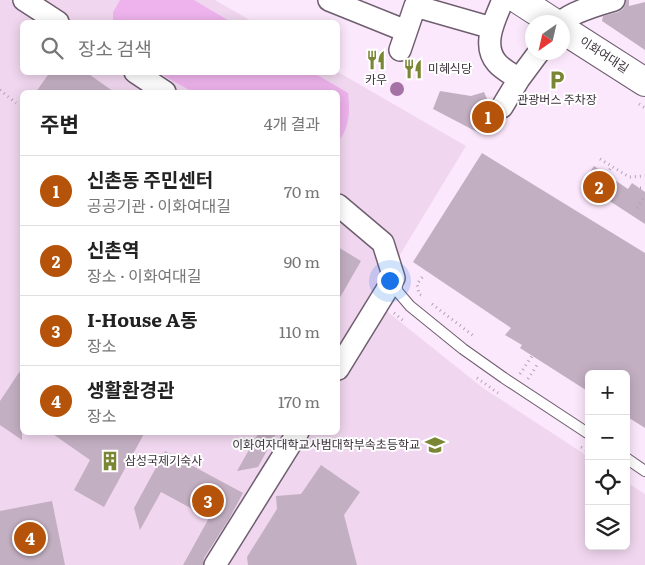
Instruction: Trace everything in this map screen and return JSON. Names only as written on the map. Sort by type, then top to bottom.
[{"type":"street","points":[[24,0],[55,20]]},
{"type":"street","points":[[329,0],[403,40],[415,6],[492,28]]},
{"type":"street","points":[[503,0],[494,20],[490,39],[490,51],[502,68],[520,79]]},
{"type":"street","points":[[519,0],[542,15]]},
{"type":"street","points":[[570,16],[614,0]]},
{"type":"street","name":"이화여대길","points":[[570,34],[645,82]]},
{"type":"street","points":[[502,107],[533,60]]},
{"type":"street","points":[[140,75],[162,90]]},
{"type":"street","points":[[340,207],[384,243],[394,278],[340,366]]},
{"type":"street","points":[[216,565],[296,435]]},
{"type":"lane","points":[[394,278],[398,292],[410,306],[463,349],[585,431]]},
{"type":"lane","points":[[629,460],[645,471]]},
{"type":"path","points":[[0,90],[16,103]]},
{"type":"path","points":[[600,159],[629,177],[645,176]]},
{"type":"path","points":[[606,174],[612,166]]},
{"type":"path","points":[[640,188],[645,188]]},
{"type":"path","points":[[637,208],[645,195]]},
{"type":"path","points":[[424,275],[417,284],[419,294],[475,338]]},
{"type":"path","points":[[520,374],[532,356]]},
{"type":"path","points":[[528,379],[537,365]]},
{"type":"shaded area","points":[[0,0],[215,0],[250,20],[20,20],[20,75],[340,75],[340,73],[466,146],[340,354],[340,90],[20,90],[20,435],[290,435],[211,565],[0,565]]},
{"type":"shaded area","points":[[120,0],[194,0],[228,20],[113,20],[113,12]]},
{"type":"shaded area","points":[[163,75],[317,75],[348,93],[349,112],[347,125],[340,139],[340,90],[189,90]]},
{"type":"shaded area","name":"이화여자대학교사범대학부속초등학교","points":[[384,309],[483,388],[585,454],[585,550],[630,550],[630,485],[645,494],[645,565],[226,565],[306,435],[340,435],[340,381]]},
{"type":"building","points":[[626,0],[629,0],[629,6],[645,2],[645,50],[602,21],[603,16],[623,9]]},
{"type":"building","points":[[48,75],[90,75],[111,90],[37,90]]},
{"type":"building","points":[[440,91],[471,96],[484,92],[496,124],[486,126],[481,134],[433,109]]},
{"type":"building","points":[[482,153],[645,253],[645,428],[630,419],[630,370],[585,370],[585,389],[520,348],[522,345],[505,335],[511,328],[413,262]]},
{"type":"building","points":[[594,166],[628,189],[632,183],[645,192],[645,224],[582,183]]},
{"type":"building","points":[[340,248],[361,261],[340,298]]},
{"type":"building","points":[[20,371],[20,435],[22,435],[22,440],[0,425],[0,401]]},
{"type":"building","name":"삼성국제기숙사","points":[[54,435],[143,435],[104,507],[74,490],[90,460]]},
{"type":"building","points":[[257,435],[275,435],[258,467],[237,471]]},
{"type":"building","points":[[165,451],[243,493],[204,558],[203,565],[183,565],[209,518],[161,492],[140,530],[134,508]]},
{"type":"building","points":[[321,465],[360,492],[344,515],[357,565],[248,565],[247,557],[277,509],[276,496],[301,494]]},
{"type":"building","points":[[52,501],[65,565],[0,565],[0,511]]},
{"type":"place","name":"카우","points":[[376,60]]},
{"type":"place","name":"미혜식당","points":[[413,69]]},
{"type":"place","name":"관광버스 주차장","points":[[557,80]]},
{"type":"place","name":"신촌동 주민센터","points":[[488,117]]},
{"type":"place","name":"신촌역","points":[[599,187]]},
{"type":"place","name":"이화여자대학교사범대학부속초등학교","points":[[435,445]]},
{"type":"place","name":"삼성국제기숙사","points":[[110,461]]},
{"type":"place","name":"I-House A동","points":[[208,501]]},
{"type":"place","name":"생활환경관","points":[[30,538]]}]
